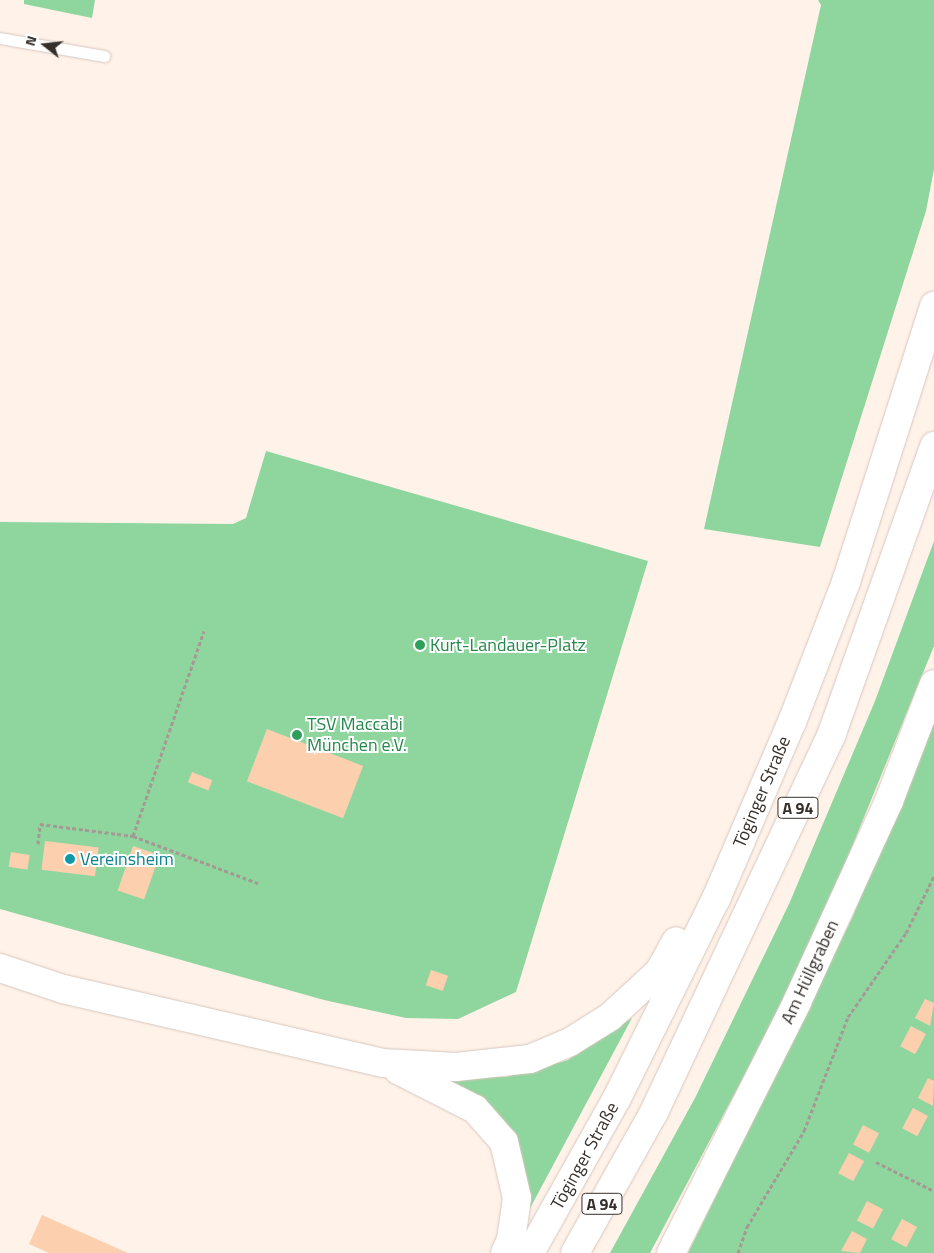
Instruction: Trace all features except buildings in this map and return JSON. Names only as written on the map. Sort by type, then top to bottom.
[{"type":"main road","name":"Töginger Straße","points":[[530,1253],[617,1098],[716,899],[792,722],[846,582],[934,306]]},
{"type":"main road","name":"A 94","points":[[575,1253],[630,1155],[734,948],[831,736],[934,446]]},
{"type":"main road","name":"Am Hüllgraben","points":[[671,1253],[797,1002],[889,801],[934,684]]},
{"type":"main road","points":[[383,1063],[488,1064],[530,1059],[570,1042],[610,1018],[659,972],[687,921],[716,899]]},
{"type":"main road","points":[[0,968],[63,989],[383,1063],[451,1093],[475,1109],[504,1142],[516,1198],[512,1240],[505,1253]]},
{"type":"main road","points":[[0,982],[63,989]]},
{"type":"main road","points":[[597,1253],[618,1216],[630,1155]]},
{"type":"lane","points":[[0,38],[104,56]]},
{"type":"path","points":[[132,836],[204,631]]},
{"type":"path","points":[[38,844],[40,824],[132,836],[260,884]]},
{"type":"path","points":[[738,1253],[747,1227],[804,1131],[848,1017],[906,932],[934,876]]},
{"type":"path","points":[[876,1162],[934,1191]]},
{"type":"green space","points":[[24,0],[95,0],[92,18],[24,4]]},
{"type":"green space","points":[[818,0],[934,0],[934,169],[926,211],[820,547],[704,529],[821,5]]},
{"type":"green space","name":"TSV Maccabi München e.V.","points":[[266,451],[648,561],[516,992],[458,1019],[406,1018],[324,1000],[0,909],[0,522],[233,524],[246,518]]},
{"type":"green space","points":[[934,541],[934,646],[838,881],[769,1029],[650,1253],[610,1253],[695,1098],[789,904],[875,701]]},
{"type":"green space","points":[[934,723],[934,1253],[688,1253],[852,918]]},
{"type":"green space","points":[[632,1018],[528,1212],[520,1154],[439,1077],[505,1077],[568,1060]]},
{"type":"place","name":"Kurt-Landauer-Platz","points":[[420,645]]},
{"type":"place","name":"TSV Maccabi München e.V.","points":[[297,735]]},
{"type":"place","name":"Vereinsheim","points":[[70,859]]}]
